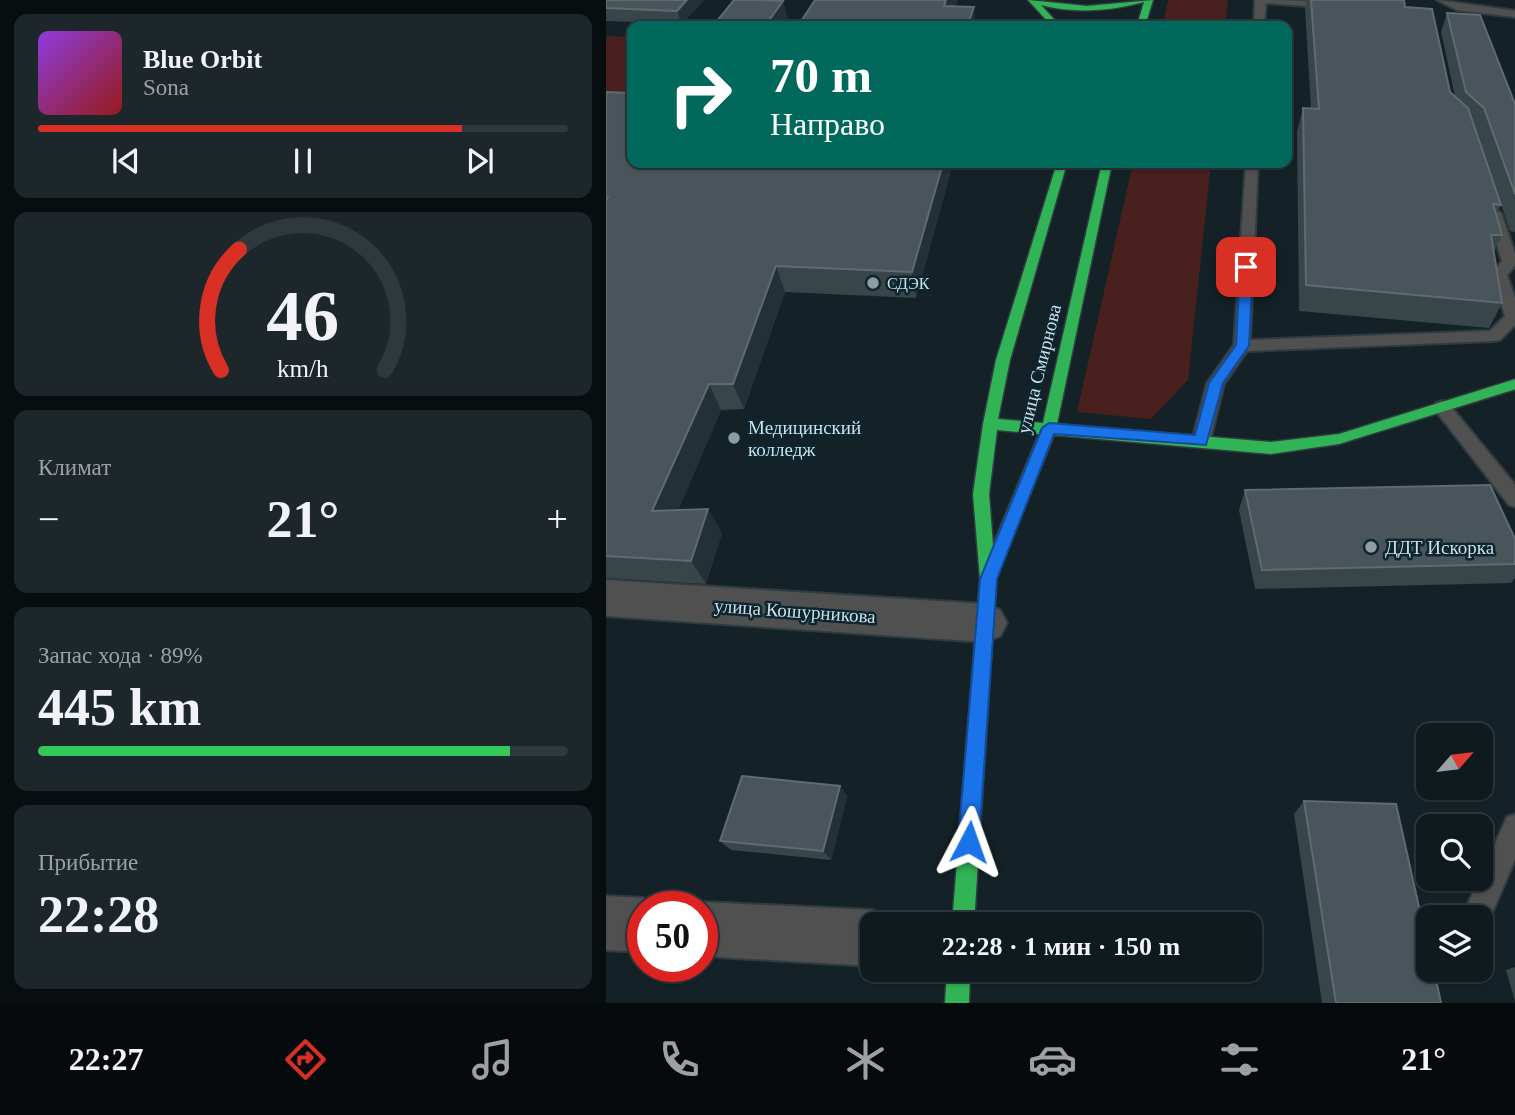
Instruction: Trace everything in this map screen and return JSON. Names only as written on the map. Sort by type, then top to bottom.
[{"type":"main road","points":[[1032,0],[1079,11],[1103,10],[1142,0]]},
{"type":"main road","points":[[1032,0],[1051,21]]},
{"type":"main road","points":[[1143,21],[1149,0]]},
{"type":"main road","name":"улица Смирнова","points":[[964,912],[988,579],[980,494],[1003,360],[1061,168]]},
{"type":"main road","name":"улица Смирнова","points":[[988,579],[1049,428],[1106,168]]},
{"type":"main road","points":[[990,424],[1271,448],[1339,439],[1515,384]]},
{"type":"main road","points":[[957,1003],[958,982]]},
{"type":"street","name":"улица Кошурникова","points":[[606,598],[985,624]]},
{"type":"street","points":[[606,923],[627,924]]},
{"type":"street","points":[[718,930],[860,936]]},
{"type":"lane","points":[[1259,21],[1260,0],[1353,6]]},
{"type":"lane","points":[[1441,0],[1457,7],[1515,14]]},
{"type":"lane","points":[[1200,441],[1216,383],[1242,346],[1252,168]]},
{"type":"lane","points":[[1242,346],[1494,336],[1514,317],[1499,274],[1510,262],[1490,201]]},
{"type":"lane","points":[[1442,407],[1515,500]]},
{"type":"lane","points":[[1481,905],[1515,826]]},
{"type":"shaded area","points":[[1168,0],[1228,0],[1226,21],[1164,21]]},
{"type":"shaded area","points":[[606,36],[627,37],[627,99],[606,98]]},
{"type":"shaded area","points":[[1132,168],[1210,168],[1188,380],[1151,419],[1077,412]]},
{"type":"building","points":[[606,0],[687,0],[677,11],[606,8]]},
{"type":"building","points":[[734,0],[783,1],[769,21],[717,21]]},
{"type":"building","points":[[815,0],[946,0],[944,6],[974,7],[969,21],[801,21]]},
{"type":"building","points":[[1311,0],[1404,0],[1405,7],[1432,9],[1450,92],[1468,108],[1501,205],[1493,204],[1502,235],[1491,235],[1502,303],[1306,285],[1303,108],[1319,109]]},
{"type":"building","points":[[1447,13],[1480,15],[1515,104],[1515,194],[1484,108],[1466,92]]},
{"type":"building","points":[[606,92],[627,93],[627,168],[942,168],[912,272],[776,266],[733,384],[709,384],[652,511],[708,509],[691,561],[606,556]]},
{"type":"building","name":"ДДТ Искорка","points":[[1490,485],[1515,539],[1515,564],[1262,570],[1245,490]]},
{"type":"building","points":[[742,776],[840,786],[823,851],[720,841]]},
{"type":"building","points":[[1304,801],[1396,804],[1419,905],[1416,905],[1416,982],[1437,982],[1441,1003],[1336,1003]]},
{"type":"traffic: fast","points":[[1032,0],[1051,21]]},
{"type":"traffic: fast","points":[[1032,0],[1087,9],[1114,7],[1142,0]]},
{"type":"traffic: fast","points":[[1143,21],[1149,0]]},
{"type":"traffic: fast","points":[[964,912],[988,579],[981,494],[990,424],[1003,360],[1061,168]]},
{"type":"traffic: fast","points":[[990,574],[1049,428],[1106,168]]},
{"type":"traffic: fast","points":[[990,424],[1271,448],[1339,439],[1516,384]]},
{"type":"traffic: fast","points":[[957,1003],[958,982]]},
{"type":"place","name":"СДЭК","points":[[873,283]]},
{"type":"place","name":"Медицинский колледж","points":[[734,438]]},
{"type":"place","name":"ДДТ Искорка","points":[[1371,547]]},
{"type":"route","points":[[969,842],[988,579],[1049,428],[1200,441],[1216,383],[1242,346],[1246,267]]}]
